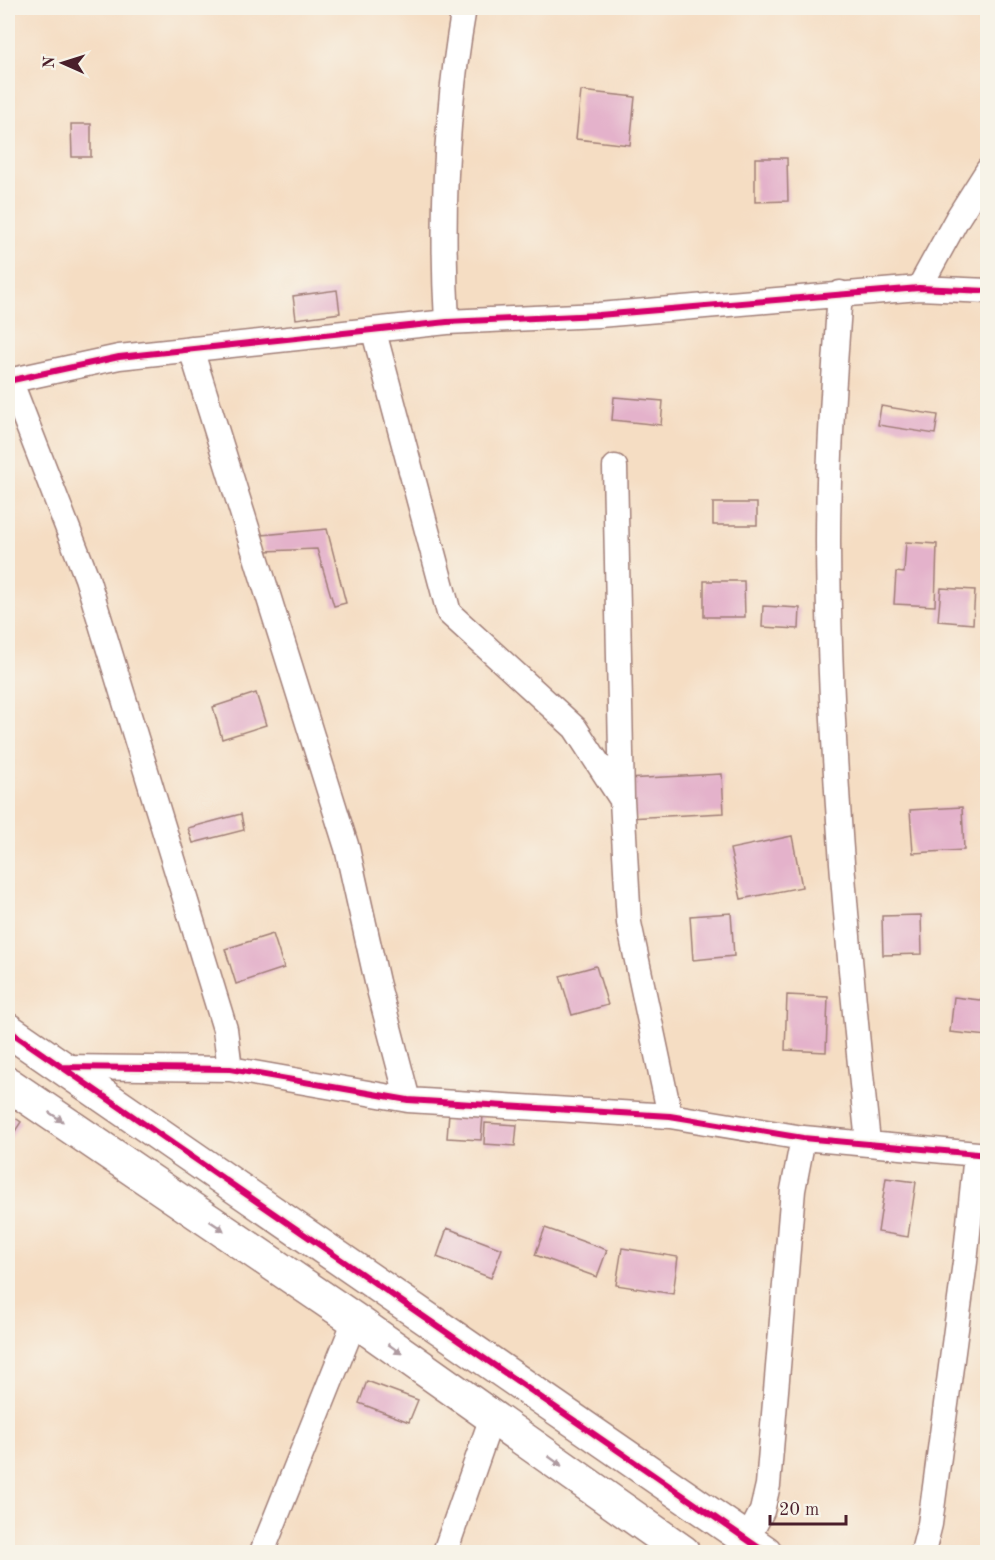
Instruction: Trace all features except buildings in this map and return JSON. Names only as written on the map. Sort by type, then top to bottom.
[{"type":"street","points":[[447,322],[443,257],[452,91],[464,8]]},
{"type":"street","points":[[919,288],[987,170]]},
{"type":"street","points":[[230,1070],[225,1029],[87,578],[9,381],[119,357],[374,332],[447,322],[599,315],[919,288],[987,291]]},
{"type":"street","points":[[840,293],[833,392],[829,553],[844,916],[868,1142]]},
{"type":"street","points":[[374,332],[449,613],[575,728],[622,800]]},
{"type":"street","points":[[191,350],[347,848],[377,982],[408,1100]]},
{"type":"street","points":[[615,467],[622,800],[629,923],[670,1116]]},
{"type":"street","points":[[8,1030],[756,1546],[768,1485],[793,1190],[803,1138]]},
{"type":"street","points":[[62,1067],[230,1070],[408,1100],[670,1116],[803,1138],[868,1142],[982,1154],[930,1524],[923,1552]]},
{"type":"street","points":[[8,1084],[354,1320],[683,1552]]},
{"type":"street","points":[[262,1552],[354,1320]]},
{"type":"street","points":[[445,1552],[492,1417]]},
{"type":"cycle path","points":[[8,381],[119,357],[447,322],[599,315],[919,288],[988,291]]},
{"type":"cycle path","points":[[8,1030],[765,1552]]},
{"type":"cycle path","points":[[62,1067],[230,1069],[408,1100],[670,1116],[803,1138],[988,1155]]}]
